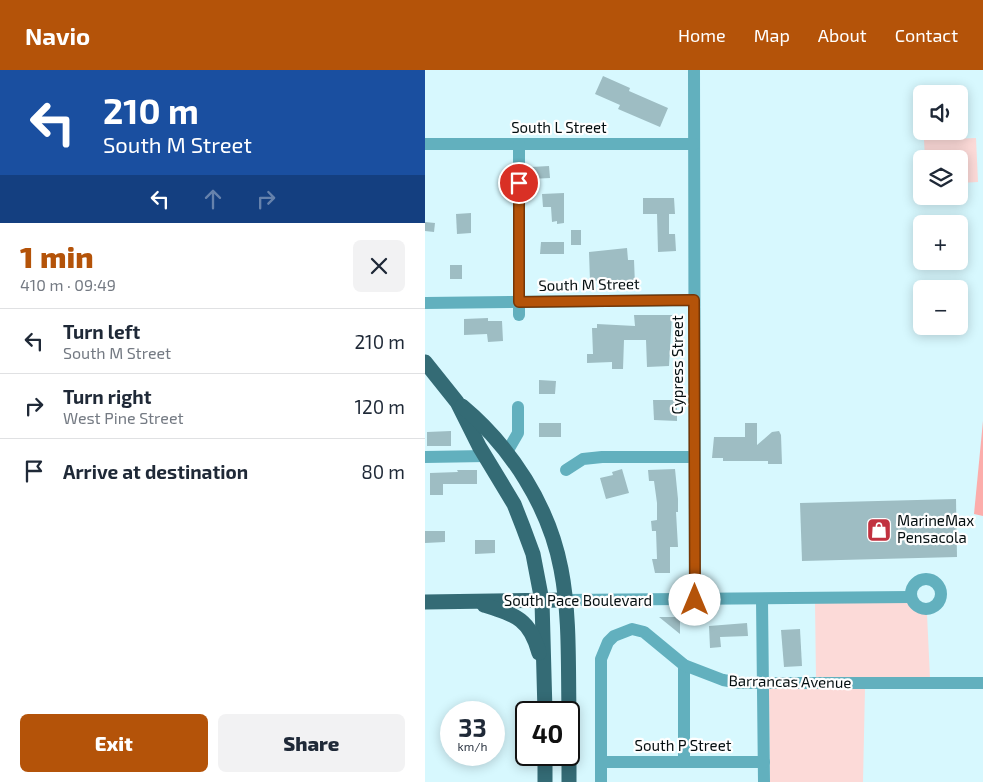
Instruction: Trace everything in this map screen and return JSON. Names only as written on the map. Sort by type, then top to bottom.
[{"type":"main road","points":[[425,362],[457,402],[514,504],[533,554],[542,601],[545,701]]},
{"type":"main road","points":[[457,402],[483,423],[507,452],[534,497],[550,531],[561,569],[565,600],[569,701]]},
{"type":"main road","name":"South Pace Boulevard","points":[[425,602],[565,600]]},
{"type":"main road","points":[[471,601],[509,613],[521,620],[535,637],[545,676]]},
{"type":"main road","points":[[545,766],[545,782]]},
{"type":"main road","points":[[569,766],[569,782]]},
{"type":"street","name":"Cypress Street","points":[[694,70],[695,600]]},
{"type":"street","name":"South L Street","points":[[425,144],[694,144]]},
{"type":"street","points":[[519,144],[519,308]]},
{"type":"street","name":"South M Street","points":[[425,303],[519,308],[694,300]]},
{"type":"street","points":[[507,452],[517,433],[518,407]]},
{"type":"street","points":[[425,457],[486,456]]},
{"type":"street","points":[[566,470],[583,459],[602,457],[694,457]]},
{"type":"street","name":"South Pace Boulevard","points":[[565,600],[762,600],[911,597]]},
{"type":"street","points":[[762,600],[764,782]]},
{"type":"street","name":"Barrancas Avenue","points":[[601,762],[601,659],[608,642],[614,636],[632,629],[644,632],[684,665],[723,680],[764,684],[983,683]]},
{"type":"street","points":[[684,665],[684,762]]},
{"type":"street","points":[[601,762],[601,782]]},
{"type":"street","name":"South P Street","points":[[601,762],[764,762]]},
{"type":"shaded area","points":[[968,138],[976,138],[978,182],[968,183],[968,150],[925,150],[924,140],[968,140]]},
{"type":"shaded area","points":[[983,421],[983,516],[974,514]]},
{"type":"shaded area","points":[[907,602],[913,610],[927,614],[930,678],[816,679],[815,603]]},
{"type":"shaded area","points":[[865,688],[863,782],[770,782],[769,689]]},
{"type":"building","points":[[603,76],[630,88],[629,91],[668,108],[660,127],[618,109],[620,105],[595,94]]},
{"type":"building","points":[[549,166],[550,178],[531,179],[531,167]]},
{"type":"building","points":[[564,193],[564,223],[557,224],[557,221],[552,222],[551,207],[543,207],[542,194]]},
{"type":"building","points":[[643,198],[674,198],[675,214],[669,214],[669,234],[675,234],[676,251],[658,252],[657,214],[643,214]]},
{"type":"building","points":[[471,213],[471,233],[457,234],[456,214]]},
{"type":"building","points":[[425,222],[435,223],[434,232],[425,231]]},
{"type":"building","points":[[571,230],[581,230],[581,245],[571,245]]},
{"type":"building","points":[[541,242],[564,242],[564,254],[540,254]]},
{"type":"building","points":[[627,248],[628,260],[634,260],[635,285],[617,286],[617,280],[590,281],[589,252]]},
{"type":"building","points":[[450,265],[462,265],[462,279],[450,279]]},
{"type":"building","points":[[634,315],[672,315],[669,366],[647,367],[646,340],[624,340],[623,369],[612,369],[612,362],[587,363],[587,354],[593,354],[592,328],[597,328],[597,324],[635,326]]},
{"type":"building","points":[[488,318],[488,321],[502,321],[503,341],[488,342],[487,334],[464,335],[464,319]]},
{"type":"building","points":[[539,380],[556,381],[555,394],[539,394]]},
{"type":"building","points":[[653,400],[677,400],[677,421],[654,420]]},
{"type":"building","points":[[539,423],[561,423],[561,437],[539,437]]},
{"type":"building","points":[[745,423],[757,423],[757,445],[772,432],[779,431],[781,435],[782,464],[768,464],[768,461],[723,461],[723,458],[712,458],[714,437],[745,437]]},
{"type":"building","points":[[451,431],[451,446],[427,446],[427,432]]},
{"type":"building","points":[[622,469],[629,493],[606,499],[600,478],[613,475],[612,472]]},
{"type":"building","points":[[675,469],[678,499],[678,512],[676,512],[678,547],[670,547],[670,573],[655,573],[652,559],[657,559],[656,531],[652,531],[651,521],[657,520],[657,503],[654,481],[649,481],[648,470]]},
{"type":"building","points":[[457,470],[477,470],[477,484],[443,484],[443,495],[430,495],[430,473],[458,472]]},
{"type":"building","name":"MarineMax Pensacola","points":[[956,499],[957,557],[802,561],[800,503]]},
{"type":"building","points":[[425,531],[445,531],[445,542],[425,543]]},
{"type":"building","points":[[475,540],[495,540],[495,553],[475,554]]},
{"type":"building","points":[[659,617],[680,617],[680,634]]},
{"type":"building","points":[[747,623],[748,636],[720,637],[721,647],[710,648],[709,626]]},
{"type":"building","points":[[800,629],[802,666],[784,667],[781,630]]},
{"type":"place","name":"MarineMax Pensacola","points":[[879,530]]},
{"type":"route","points":[[519,183],[519,302],[694,300],[695,600]]}]
